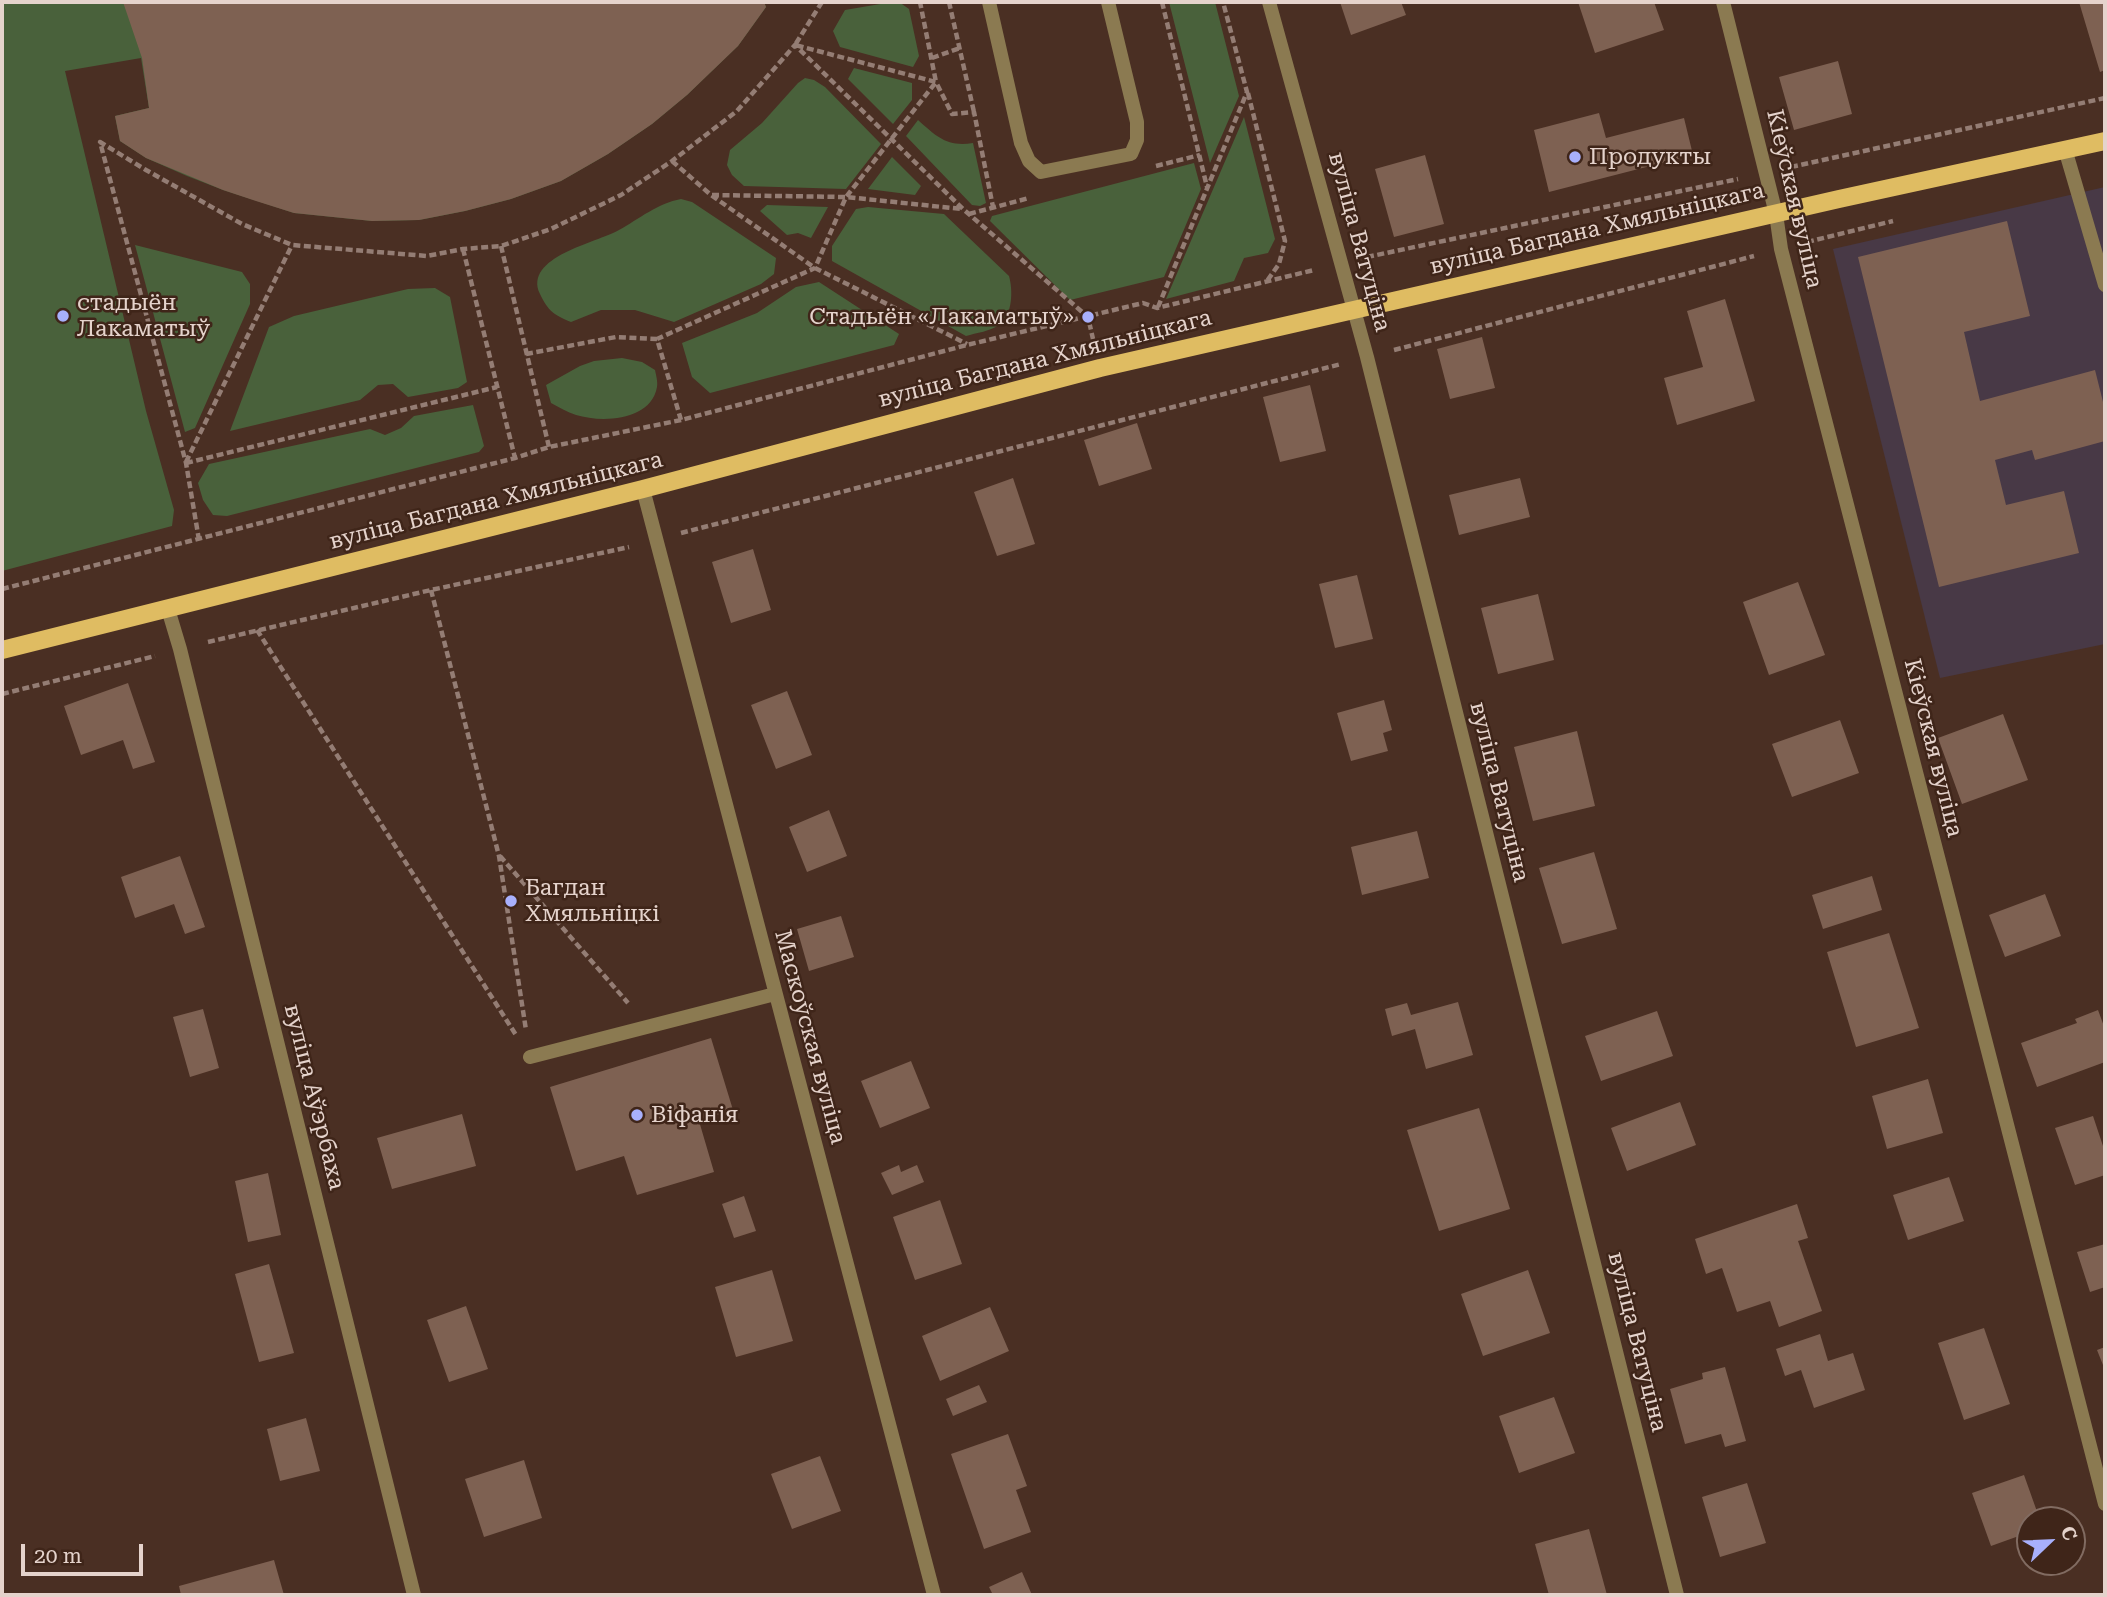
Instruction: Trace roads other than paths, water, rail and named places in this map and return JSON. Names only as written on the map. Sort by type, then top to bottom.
[{"type":"main road","name":"вуліца Багдана Хмяльніцкага","points":[[2,650],[643,489],[1100,368],[2105,141]]},
{"type":"street","points":[[989,2],[1021,143],[1029,161],[1041,172],[1131,153],[1137,140],[1137,122],[1108,2]]},
{"type":"street","name":"вуліца Ватуціна","points":[[1269,2],[1367,358],[1676,1595]]},
{"type":"street","name":"Кіеўская вуліца","points":[[1723,2],[1776,214],[1781,249],[2105,1504]]},
{"type":"street","points":[[2065,149],[2105,285]]},
{"type":"street","name":"Маскоўская вуліца","points":[[643,489],[654,540],[934,1595]]},
{"type":"street","name":"вуліца Аўэрбаха","points":[[168,609],[414,1595]]},
{"type":"street","points":[[530,1057],[775,994]]},
{"type":"place","name":"Продукты","points":[[1575,157]]},
{"type":"place","name":"стадыён Лакаматыў","points":[[63,316]]},
{"type":"place","name":"Стадыён «Лакаматыў»","points":[[1088,317]]},
{"type":"place","name":"Багдан Хмяльніцкі","points":[[511,901]]},
{"type":"place","name":"Віфанія","points":[[637,1115]]}]
